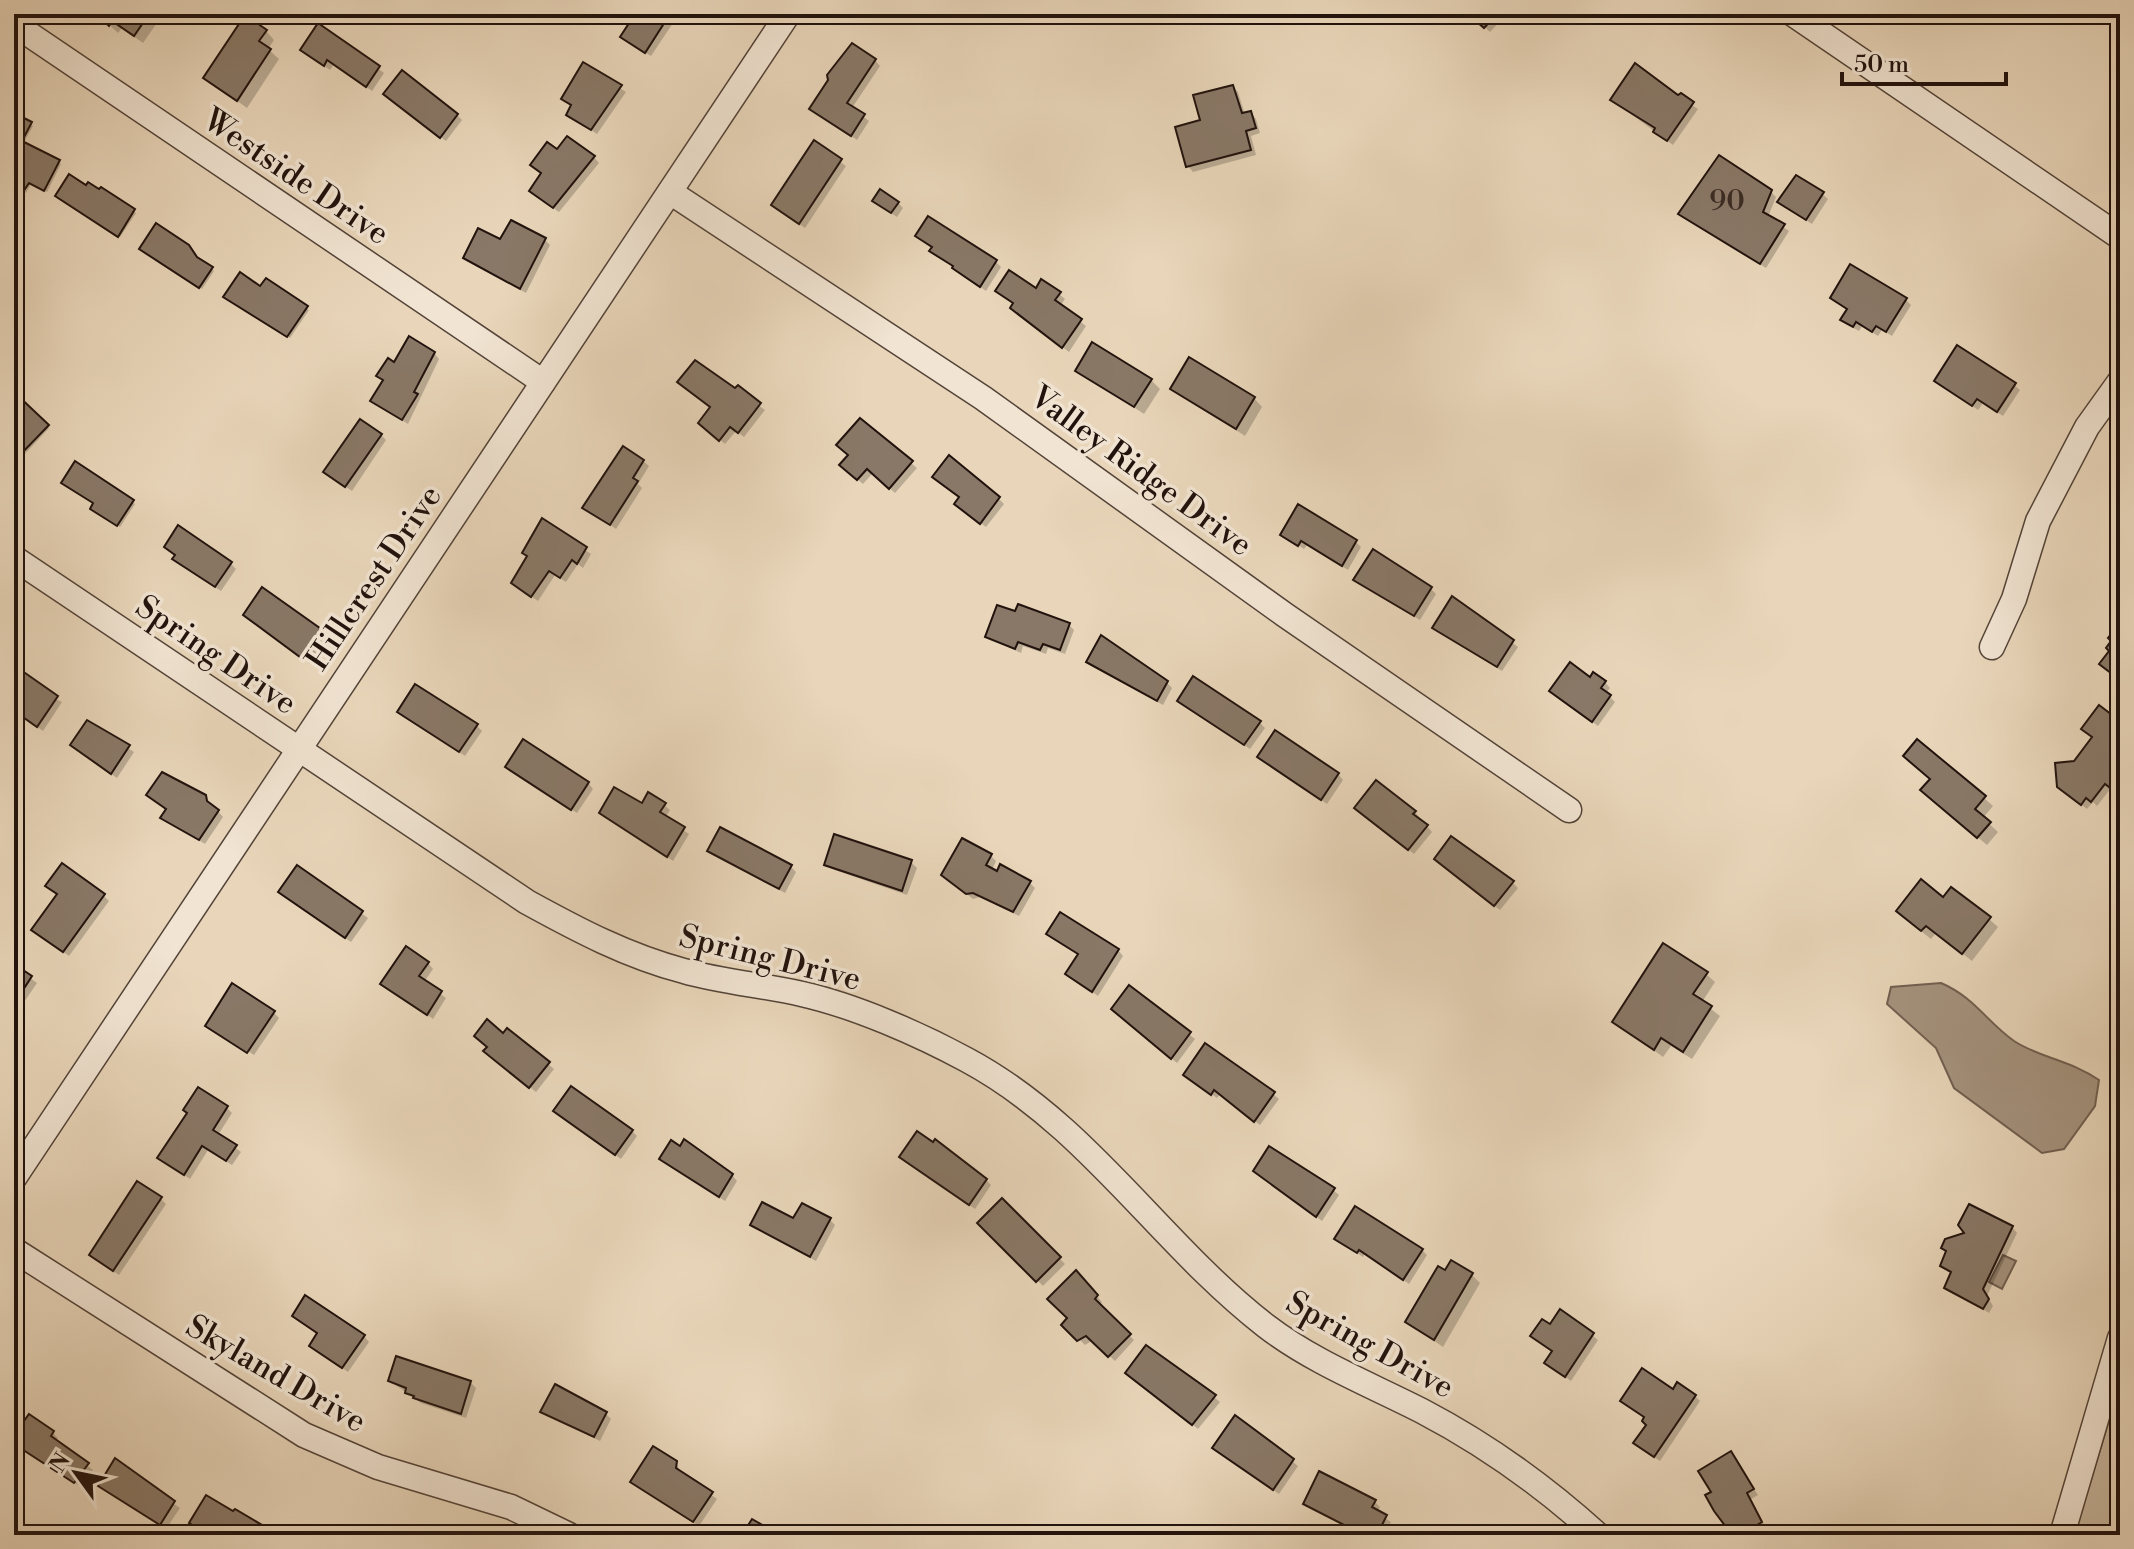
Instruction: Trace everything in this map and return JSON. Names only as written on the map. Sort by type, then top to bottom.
[{"type":"street","name":"Hillcrest Drive","points":[[14,1178],[788,14]]},
{"type":"street","points":[[1793,14],[2120,237]]},
{"type":"street","name":"Westside Drive","points":[[14,24],[543,382]]},
{"type":"street","name":"Valley Ridge Drive","points":[[670,192],[983,398],[1285,615],[1569,810]]},
{"type":"street","points":[[1992,647],[2014,599],[2038,521],[2087,427],[2120,381]]},
{"type":"street","name":"Spring Drive","points":[[14,558],[527,902],[595,939],[686,972],[853,1007],[968,1060],[1023,1098],[1082,1145],[1206,1274],[1267,1327],[1328,1366],[1483,1445],[1547,1489],[1598,1535]]},
{"type":"street","name":"Skyland Drive","points":[[14,1250],[304,1435],[378,1467],[511,1507],[569,1535]]},
{"type":"street","points":[[2062,1535],[2120,1338]]},
{"type":"shaded area","points":[[1941,983],[1963,995],[2014,1041],[2099,1080],[2095,1106],[2064,1149],[2042,1153],[1954,1088],[1936,1048],[1887,1004],[1891,987]]},
{"type":"shaded area","points":[[2003,1255],[2016,1261],[2002,1289],[1989,1282]]},
{"type":"shaded area","points":[[2120,1384],[2120,1535],[2074,1535],[2077,1526]]},
{"type":"building","points":[[96,14],[149,14],[134,36],[112,21],[109,26]]},
{"type":"building","points":[[635,14],[670,14],[645,53],[620,37]]},
{"type":"building","points":[[1468,14],[1497,14],[1484,28]]},
{"type":"building","points":[[245,15],[267,30],[259,41],[271,49],[237,101],[203,78]]},
{"type":"building","points":[[318,23],[380,66],[366,87],[327,60],[324,66],[300,50]]},
{"type":"building","points":[[852,43],[876,59],[847,103],[865,114],[851,136],[809,109],[828,80],[827,75]]},
{"type":"building","points":[[583,62],[622,85],[591,130],[566,115],[571,105],[561,99]]},
{"type":"building","points":[[1635,63],[1678,95],[1681,93],[1694,102],[1667,141],[1653,132],[1655,128],[1610,100]]},
{"type":"building","points":[[402,70],[458,114],[440,138],[383,94]]},
{"type":"building","points":[[1233,85],[1242,113],[1251,111],[1256,128],[1246,131],[1251,150],[1186,167],[1175,127],[1200,120],[1193,95]]},
{"type":"building","points":[[14,113],[32,122],[22,141],[60,160],[44,191],[29,183],[23,192],[14,187]]},
{"type":"building","points":[[567,136],[595,156],[553,208],[529,191],[541,173],[530,165],[547,142],[557,149]]},
{"type":"building","points":[[814,140],[842,159],[799,224],[771,205]]},
{"type":"building","points":[[1719,155],[1772,190],[1763,212],[1785,224],[1760,264],[1678,214]]},
{"type":"building","points":[[69,174],[86,185],[88,182],[99,189],[101,187],[135,209],[118,237],[55,196]]},
{"type":"building","points":[[1796,175],[1824,192],[1806,220],[1777,202]]},
{"type":"building","points":[[880,189],[899,202],[891,213],[872,201]]},
{"type":"building","points":[[928,216],[997,260],[980,287],[929,251],[932,247],[915,236]]},
{"type":"building","points":[[511,220],[546,238],[520,289],[463,258],[478,228],[500,239]]},
{"type":"building","points":[[156,223],[189,245],[197,257],[213,267],[199,288],[139,249]]},
{"type":"building","points":[[1850,264],[1907,298],[1886,332],[1876,326],[1872,332],[1856,322],[1853,327],[1840,320],[1847,309],[1830,298]]},
{"type":"building","points":[[1009,270],[1036,288],[1041,279],[1061,292],[1055,300],[1082,319],[1062,348],[1010,308],[1013,303],[995,291]]},
{"type":"building","points":[[240,272],[260,286],[266,278],[308,306],[287,337],[223,297]]},
{"type":"building","points":[[409,336],[435,352],[414,392],[418,394],[402,420],[370,401],[383,380],[376,376],[388,358],[394,362]]},
{"type":"building","points":[[1092,342],[1152,379],[1134,407],[1075,371]]},
{"type":"building","points":[[1957,345],[2016,383],[1997,412],[1977,399],[1972,406],[1934,381]]},
{"type":"building","points":[[1189,357],[1255,397],[1236,429],[1170,389]]},
{"type":"building","points":[[695,360],[735,388],[738,385],[761,403],[738,433],[730,427],[719,441],[698,423],[710,407],[677,382]]},
{"type":"building","points":[[14,392],[49,425],[21,454],[14,448]]},
{"type":"building","points":[[860,418],[913,461],[889,489],[867,469],[857,480],[839,465],[848,455],[836,445]]},
{"type":"building","points":[[360,419],[382,434],[345,487],[323,472]]},
{"type":"building","points":[[623,446],[644,460],[633,478],[638,481],[610,525],[582,508]]},
{"type":"building","points":[[949,455],[1000,497],[980,524],[954,504],[959,497],[932,477]]},
{"type":"building","points":[[75,461],[134,500],[117,526],[90,509],[93,503],[61,483]]},
{"type":"building","points":[[1298,504],[1357,540],[1342,566],[1301,541],[1298,546],[1280,535]]},
{"type":"building","points":[[542,518],[587,547],[577,564],[572,560],[560,578],[549,571],[531,597],[511,583],[527,556],[522,553]]},
{"type":"building","points":[[178,525],[232,562],[215,587],[172,559],[175,555],[164,547]]},
{"type":"building","points":[[1373,549],[1432,587],[1414,616],[1353,580]]},
{"type":"building","points":[[262,587],[324,631],[304,660],[243,615]]},
{"type":"building","points":[[1452,596],[1514,640],[1497,667],[1432,628]]},
{"type":"building","points":[[1018,604],[1070,623],[1060,650],[1043,644],[1040,650],[1018,642],[1015,649],[985,637],[997,605],[1015,611]]},
{"type":"building","points":[[2120,623],[2120,680],[2099,664],[2109,651],[2106,648],[2111,641],[2108,638]]},
{"type":"building","points":[[1101,635],[1168,681],[1157,701],[1086,662]]},
{"type":"building","points":[[1570,662],[1590,677],[1593,672],[1606,681],[1601,688],[1611,695],[1592,722],[1549,691]]},
{"type":"building","points":[[18,668],[58,696],[37,727],[17,713],[14,718],[14,674]]},
{"type":"building","points":[[1193,676],[1261,721],[1244,745],[1177,701]]},
{"type":"building","points":[[415,684],[478,724],[459,752],[397,712]]},
{"type":"building","points":[[2099,705],[2120,721],[2120,778],[2117,776],[2109,787],[2105,784],[2091,802],[2086,798],[2081,805],[2057,787],[2055,763],[2074,761],[2092,737],[2081,729]]},
{"type":"building","points":[[87,720],[130,745],[111,774],[70,745]]},
{"type":"building","points":[[1275,730],[1339,773],[1321,800],[1257,757]]},
{"type":"building","points":[[523,739],[589,782],[571,810],[505,767]]},
{"type":"building","points":[[1917,739],[1986,796],[1975,809],[1991,822],[1977,838],[1920,790],[1930,779],[1903,756]]},
{"type":"building","points":[[162,772],[206,795],[207,801],[219,810],[199,840],[160,818],[166,809],[146,795]]},
{"type":"building","points":[[1376,780],[1416,811],[1413,814],[1428,825],[1408,850],[1354,808]]},
{"type":"building","points":[[614,787],[642,803],[648,792],[666,803],[660,812],[685,827],[667,857],[599,813]]},
{"type":"building","points":[[720,827],[792,865],[779,889],[707,851]]},
{"type":"building","points":[[834,834],[912,860],[902,891],[824,865]]},
{"type":"building","points":[[1451,836],[1514,881],[1494,906],[1434,859]]},
{"type":"building","points":[[962,838],[992,854],[986,865],[997,871],[1000,864],[1031,881],[1013,912],[973,893],[966,894],[941,875]]},
{"type":"building","points":[[62,863],[105,894],[63,952],[31,930],[57,894],[45,886]]},
{"type":"building","points":[[297,865],[363,911],[345,938],[278,892]]},
{"type":"building","points":[[1921,879],[1943,897],[1951,887],[1991,917],[1962,954],[1926,926],[1921,931],[1896,911]]},
{"type":"building","points":[[1060,912],[1119,949],[1092,992],[1065,974],[1078,954],[1046,934]]},
{"type":"building","points":[[1663,943],[1708,972],[1693,994],[1712,1006],[1683,1052],[1661,1038],[1654,1050],[1612,1022]]},
{"type":"building","points":[[406,946],[429,962],[419,976],[442,991],[427,1015],[380,984]]},
{"type":"building","points":[[14,964],[32,976],[14,1004]]},
{"type":"building","points":[[232,983],[275,1011],[247,1053],[205,1026]]},
{"type":"building","points":[[1129,985],[1191,1032],[1171,1059],[1111,1009]]},
{"type":"building","points":[[487,1019],[503,1033],[507,1028],[550,1062],[529,1088],[483,1051],[487,1047],[474,1036]]},
{"type":"building","points":[[1205,1043],[1275,1092],[1254,1122],[1214,1090],[1211,1095],[1183,1075]]},
{"type":"building","points":[[571,1086],[633,1130],[615,1155],[553,1111]]},
{"type":"building","points":[[198,1087],[228,1106],[213,1130],[237,1145],[226,1161],[202,1146],[184,1175],[157,1158],[187,1113],[183,1110]]},
{"type":"building","points":[[917,1131],[933,1142],[935,1139],[987,1179],[969,1205],[899,1157]]},
{"type":"building","points":[[684,1139],[733,1174],[719,1197],[659,1159],[671,1140],[680,1146]]},
{"type":"building","points":[[1269,1146],[1335,1188],[1316,1217],[1253,1171]]},
{"type":"building","points":[[137,1181],[162,1197],[113,1271],[89,1255]]},
{"type":"building","points":[[1002,1198],[1061,1257],[1036,1282],[977,1223]]},
{"type":"building","points":[[762,1202],[793,1218],[802,1203],[831,1218],[810,1257],[750,1225]]},
{"type":"building","points":[[1969,1204],[2013,1226],[1983,1289],[1989,1299],[1983,1309],[1944,1288],[1951,1272],[1940,1266],[1946,1251],[1941,1248],[1945,1239],[1964,1233],[1958,1225]]},
{"type":"building","points":[[1355,1206],[1423,1249],[1403,1280],[1359,1250],[1357,1253],[1334,1239]]},
{"type":"building","points":[[1451,1260],[1473,1273],[1434,1340],[1405,1322],[1438,1266],[1445,1270]]},
{"type":"building","points":[[1076,1270],[1098,1295],[1095,1299],[1131,1334],[1108,1357],[1086,1336],[1077,1341],[1061,1325],[1067,1318],[1047,1299]]},
{"type":"building","points":[[305,1295],[365,1335],[342,1368],[309,1346],[317,1333],[292,1316]]},
{"type":"building","points":[[1560,1309],[1594,1333],[1565,1377],[1544,1363],[1552,1351],[1530,1336],[1542,1319],[1550,1324]]},
{"type":"building","points":[[1146,1345],[1216,1395],[1192,1425],[1125,1373]]},
{"type":"building","points":[[396,1356],[471,1381],[461,1414],[413,1398],[405,1393],[406,1388],[388,1381]]},
{"type":"building","points":[[1642,1368],[1673,1389],[1677,1382],[1696,1395],[1654,1457],[1633,1443],[1646,1425],[1642,1421],[1644,1417],[1620,1401]]},
{"type":"building","points":[[555,1384],[607,1412],[594,1437],[540,1412]]},
{"type":"building","points":[[29,1414],[54,1431],[51,1436],[89,1463],[74,1483],[14,1444],[14,1435]]},
{"type":"building","points":[[1235,1415],[1294,1459],[1273,1490],[1212,1448]]},
{"type":"building","points":[[653,1446],[677,1461],[676,1468],[713,1492],[693,1522],[630,1482]]},
{"type":"building","points":[[1731,1451],[1754,1489],[1747,1493],[1762,1522],[1741,1535],[1732,1535],[1714,1511],[1705,1495],[1711,1492],[1698,1471]]},
{"type":"building","points":[[115,1458],[175,1501],[160,1525],[98,1486]]},
{"type":"building","points":[[1319,1471],[1376,1500],[1372,1507],[1387,1515],[1377,1535],[1346,1526],[1303,1504]]},
{"type":"building","points":[[206,1495],[279,1535],[209,1535],[189,1523]]},
{"type":"building","points":[[752,1519],[780,1535],[742,1535]]}]
